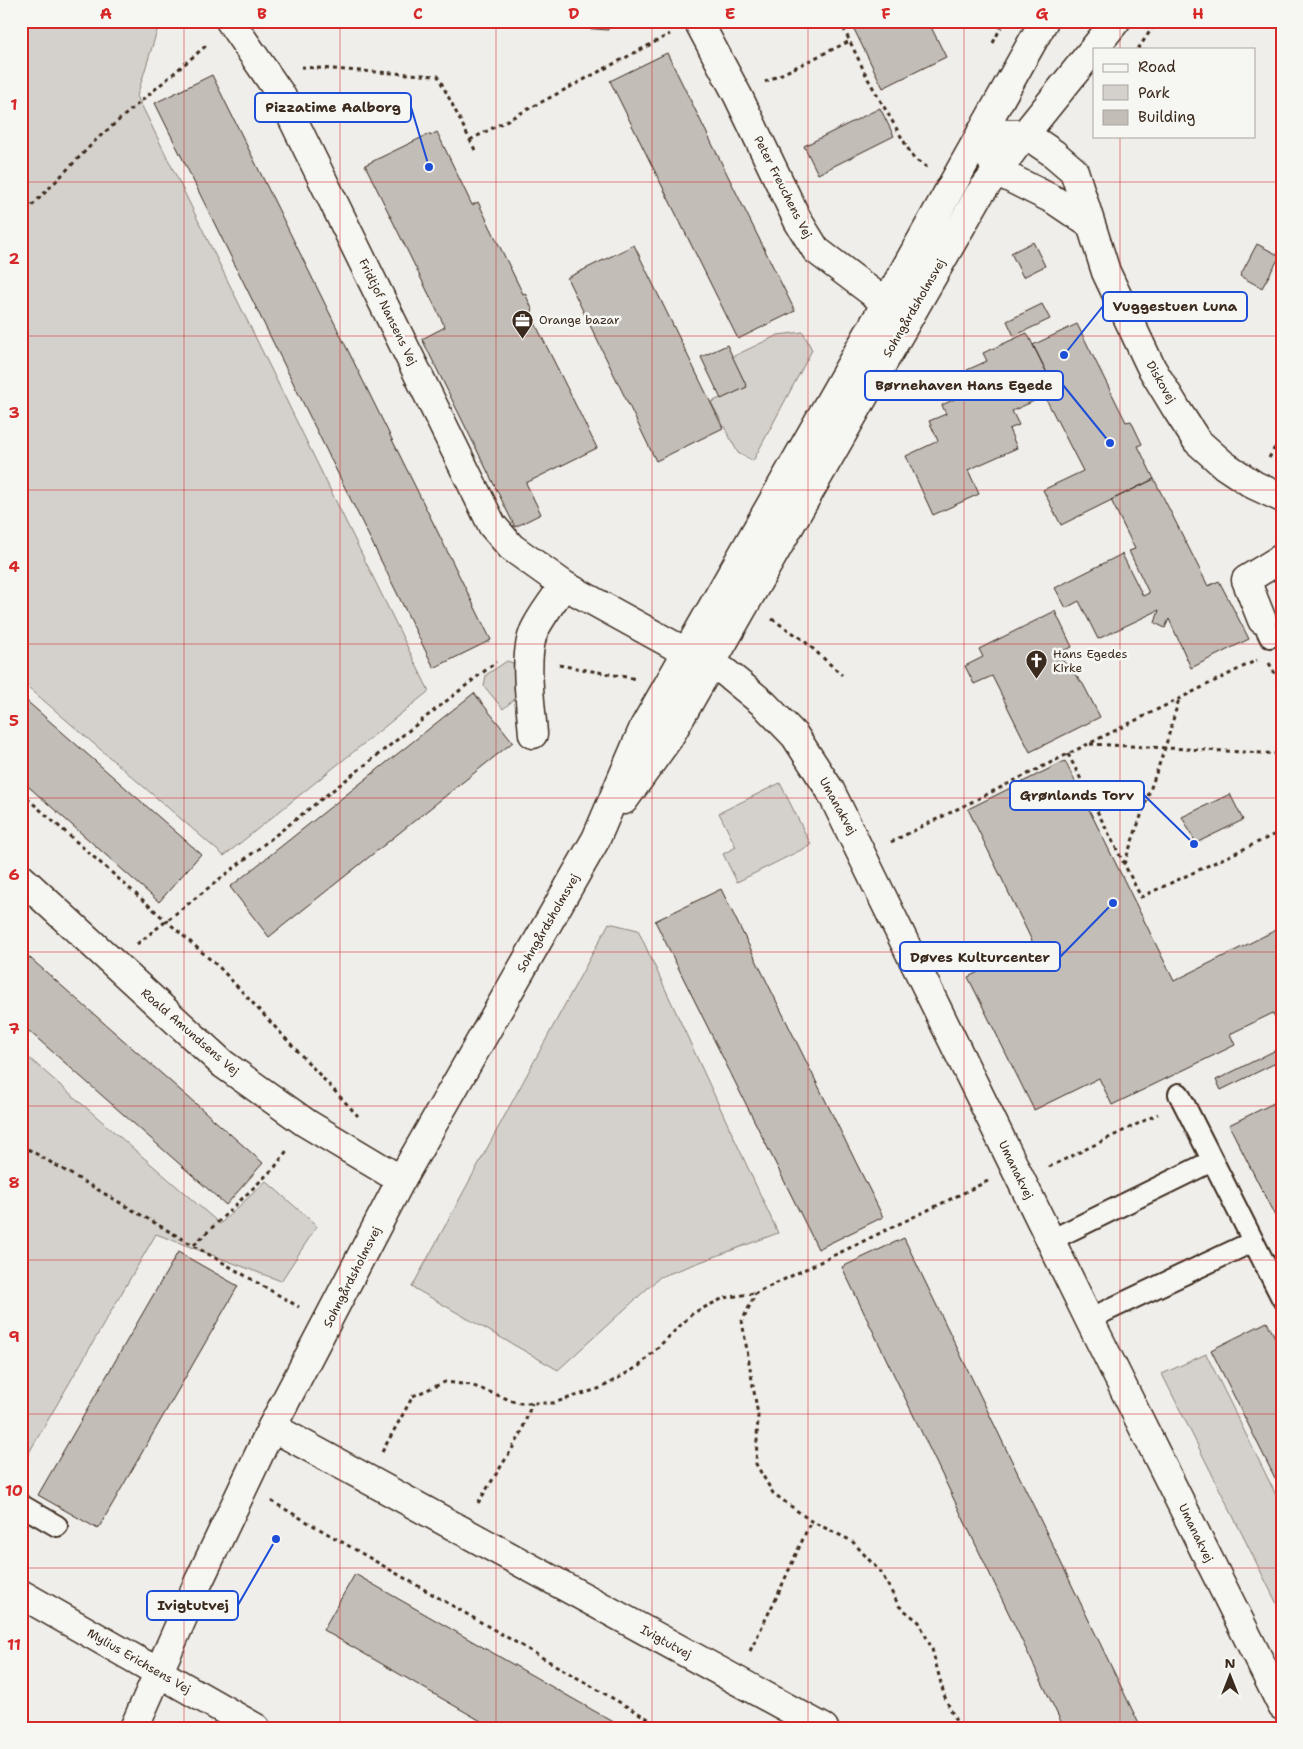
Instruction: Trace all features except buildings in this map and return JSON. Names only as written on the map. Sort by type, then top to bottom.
[{"type":"street","name":"Sohngårdsholmsvej","points":[[699,659],[886,303],[1044,21]]},
{"type":"street","points":[[1091,225],[1054,200],[996,171],[981,133],[1024,134],[1093,21]]},
{"type":"street","name":"Sohngårdsholmsvej","points":[[1094,48],[1116,21]]},
{"type":"street","name":"Fridtjof Nansens Vej","points":[[231,22],[281,95],[492,525],[511,547],[564,585],[699,659]]},
{"type":"street","name":"Peter Freuchens Vej","points":[[687,26],[738,96],[788,201],[816,250],[886,303],[910,316]]},
{"type":"street","name":"Sohngårdsholmsvej","points":[[134,1728],[198,1583],[272,1427],[402,1180],[596,839],[644,727],[746,602],[979,195],[1024,134],[1093,49]]},
{"type":"street","name":"Diskovej","points":[[1024,134],[1053,153],[1074,171],[1106,272],[1150,367],[1197,441],[1224,465],[1254,485],[1282,498]]},
{"type":"street","points":[[1266,628],[1246,580],[1282,558]]},
{"type":"street","points":[[533,734],[530,653],[535,628],[564,585]]},
{"type":"street","name":"Umanakvej","points":[[699,659],[725,672],[764,704],[795,736],[830,790],[864,856],[1089,1319],[1282,1706]]},
{"type":"street","name":"Roald Amundsens Vej","points":[[21,878],[223,1064],[306,1123],[402,1180]]},
{"type":"street","name":"Ivigtutvej","points":[[272,1427],[824,1728]]},
{"type":"street","name":"Mylius Erichsens Vej","points":[[21,1594],[256,1728]]},
{"type":"lane","points":[[1181,1098],[1252,1242],[1282,1298]]},
{"type":"lane","points":[[1051,1240],[1212,1161]]},
{"type":"lane","points":[[1089,1319],[1252,1242]]},
{"type":"lane","points":[[21,1505],[57,1526]]},
{"type":"path","points":[[840,21],[868,78],[914,159],[954,182]]},
{"type":"path","points":[[1139,48],[1157,21]]},
{"type":"path","points":[[21,217],[98,138],[231,22]]},
{"type":"path","points":[[470,140],[687,26]]},
{"type":"path","points":[[738,96],[850,41]]},
{"type":"path","points":[[272,82],[301,67],[438,76],[476,152]]},
{"type":"path","points":[[746,602],[802,639],[842,675]]},
{"type":"path","points":[[114,963],[166,920],[509,651],[530,653],[637,679]]},
{"type":"path","points":[[864,856],[1265,656],[1282,686]]},
{"type":"path","points":[[1124,864],[1165,748],[1179,699]]},
{"type":"path","points":[[1089,744],[1282,754]]},
{"type":"path","points":[[1068,754],[1140,896],[1282,831]]},
{"type":"path","points":[[21,793],[220,968],[362,1120]]},
{"type":"path","points":[[368,1480],[413,1396],[445,1382],[472,1385],[518,1403],[553,1403],[601,1388],[639,1366],[693,1313],[724,1298],[756,1293],[1019,1174],[1181,1098]]},
{"type":"path","points":[[194,1245],[276,1167],[306,1123]]},
{"type":"path","points":[[21,1145],[328,1323]]},
{"type":"path","points":[[756,1293],[742,1321],[758,1415],[756,1464],[772,1493],[811,1521],[852,1541],[882,1574],[899,1606],[918,1622],[932,1649],[944,1695],[959,1727],[984,1728]]},
{"type":"path","points":[[462,1530],[520,1436],[532,1403]]},
{"type":"path","points":[[244,1486],[664,1728]]},
{"type":"path","points":[[735,1680],[779,1592],[811,1521]]},
{"type":"green space","points":[[21,21],[160,21],[137,96],[429,691],[224,856],[21,681]]},
{"type":"green space","points":[[803,332],[812,350],[753,461],[738,453],[711,402],[746,387],[732,357],[778,335]]},
{"type":"green space","points":[[507,661],[513,663],[517,697],[503,709],[484,686],[486,675]]},
{"type":"green space","points":[[780,783],[811,845],[737,882],[723,854],[736,847],[719,813]]},
{"type":"green space","points":[[609,923],[638,930],[778,1233],[660,1277],[558,1370],[412,1287]]},
{"type":"green space","points":[[21,1051],[220,1224],[266,1181],[317,1226],[281,1281],[156,1234],[27,1456],[21,1452]]},
{"type":"green space","points":[[1206,1354],[1282,1507],[1282,1614],[1162,1374]]},
{"type":"place","name":"Pizzatime Aalborg","points":[[429,167]]},
{"type":"place","name":"Orange bazar","points":[[523,339]]},
{"type":"place","name":"Vuggestuen Luna","points":[[1064,355]]},
{"type":"place","name":"Børnehaven Hans Egede","points":[[1110,443]]},
{"type":"place","name":"Hans Egedes Kirke","points":[[1037,680]]},
{"type":"place","name":"Grønlands Torv","points":[[1194,844]]},
{"type":"place","name":"Døves Kulturcenter","points":[[1113,903]]},
{"type":"place","name":"Ivigtutvej","points":[[276,1539]]}]
